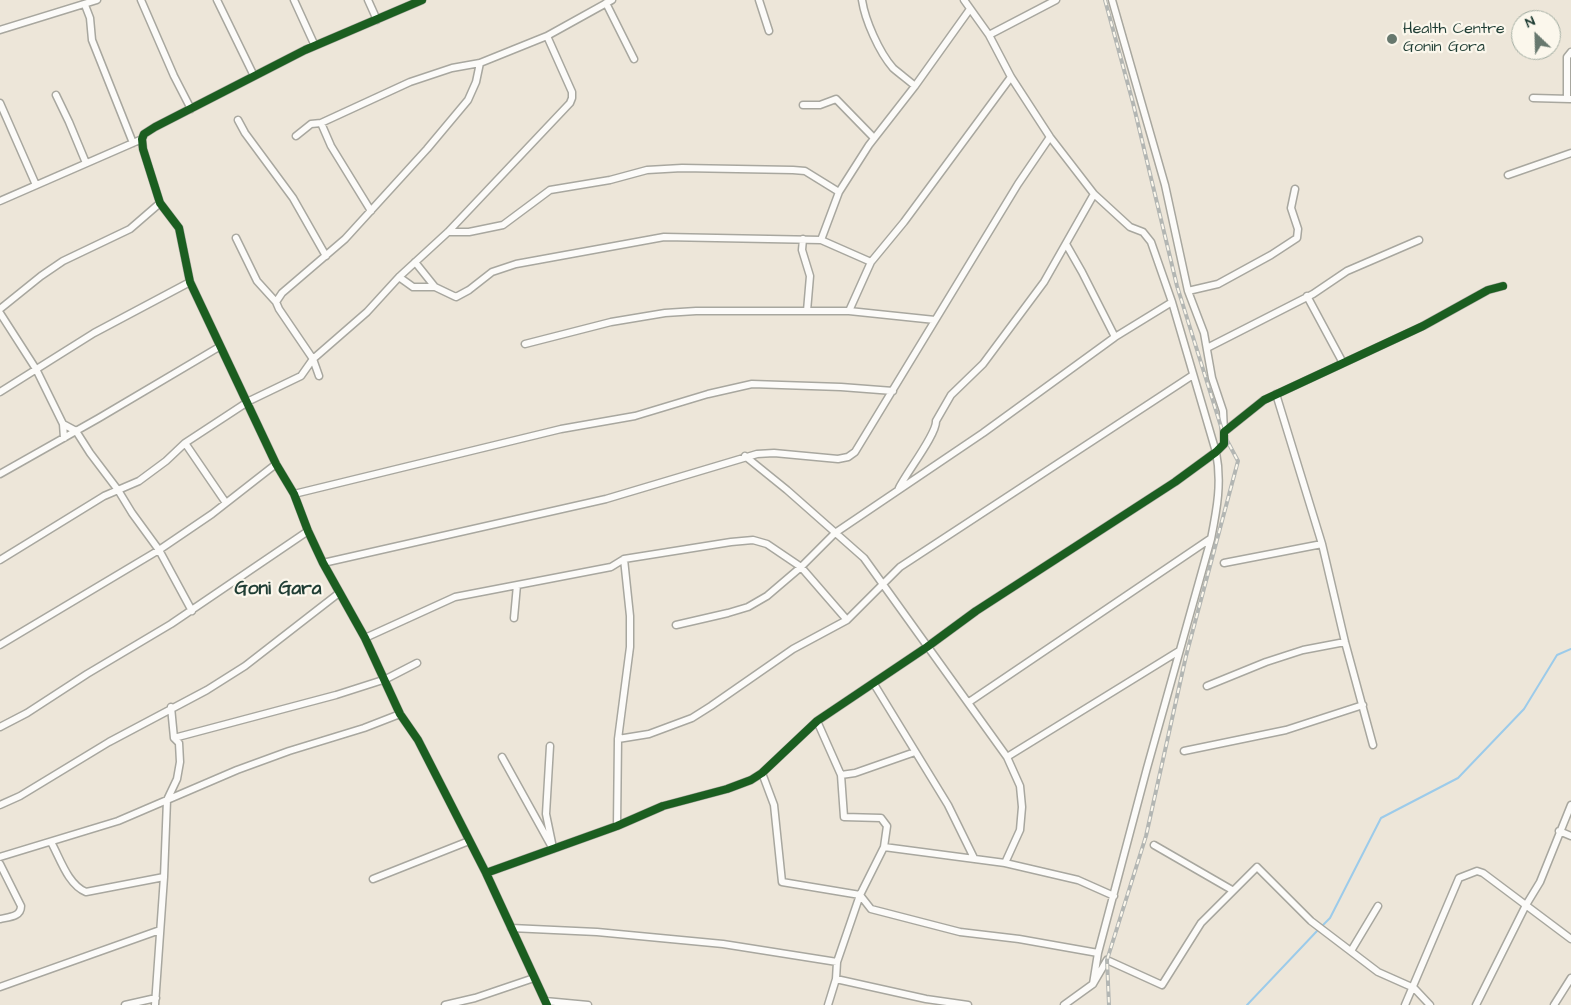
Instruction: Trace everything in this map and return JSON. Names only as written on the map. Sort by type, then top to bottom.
[{"type":"street","points":[[0,30],[97,0]]},
{"type":"street","points":[[141,0],[174,76],[191,109]]},
{"type":"street","points":[[217,0],[254,76]]},
{"type":"street","points":[[294,0],[315,46]]},
{"type":"street","points":[[368,0],[377,20]]},
{"type":"street","points":[[422,0],[315,46],[144,134],[142,139],[143,149],[160,203],[179,228],[190,282],[219,346],[276,464],[294,494],[308,532],[323,563],[365,638],[386,680],[400,714],[418,740],[486,873],[546,1003],[588,1005]]},
{"type":"street","points":[[759,0],[768,30]]},
{"type":"street","points":[[862,0],[864,13],[879,46],[893,67],[914,86]]},
{"type":"street","points":[[964,0],[988,35],[1011,77],[1050,137],[1094,194],[1130,227],[1143,232],[1151,242],[1172,302],[1220,471],[1218,502],[1211,539],[1098,953],[1092,984]]},
{"type":"street","points":[[988,35],[1056,0]]},
{"type":"street","points":[[486,873],[617,826],[663,806],[727,789],[762,774],[817,721],[874,684],[976,611],[1174,482],[1216,452],[1224,444],[1223,411],[1212,378],[1204,333],[1188,291],[1165,185],[1112,0]]},
{"type":"street","points":[[296,136],[311,124],[321,123],[410,82],[452,68],[480,63],[547,36],[609,2],[634,59]]},
{"type":"street","points":[[85,5],[90,18],[92,40],[133,143]]},
{"type":"street","points":[[821,240],[839,192],[874,138],[970,9]]},
{"type":"street","points":[[0,560],[104,496],[139,481],[166,462],[185,443],[246,402],[301,376],[313,359],[367,312],[399,277],[448,232],[570,103],[572,92],[547,36]]},
{"type":"street","points":[[1533,98],[1569,99],[1567,57],[1571,52]]},
{"type":"street","points":[[276,302],[282,293],[326,256],[371,211],[427,149],[468,100],[476,82],[480,63]]},
{"type":"street","points":[[849,311],[871,262],[904,222],[1011,77]]},
{"type":"street","points":[[56,95],[86,163]]},
{"type":"street","points":[[803,105],[820,105],[836,98],[874,138]]},
{"type":"street","points":[[0,103],[36,185]]},
{"type":"street","points":[[238,120],[245,134],[293,198],[326,256]]},
{"type":"street","points":[[321,123],[336,153],[371,211]]},
{"type":"street","points":[[323,563],[606,499],[745,456],[774,453],[838,459],[848,457],[855,452],[1018,184],[1050,137]]},
{"type":"street","points":[[0,201],[142,139]]},
{"type":"street","points":[[1508,175],[1571,153]]},
{"type":"street","points":[[448,232],[469,232],[502,225],[550,190],[610,180],[647,170],[682,168],[805,171],[839,192]]},
{"type":"street","points":[[1188,291],[1218,284],[1271,255],[1297,238],[1298,229],[1291,208],[1295,189]]},
{"type":"street","points":[[898,489],[937,425],[936,421],[951,395],[958,390],[988,356],[1044,282],[1094,194]]},
{"type":"street","points":[[0,309],[63,261],[130,229],[160,203]]},
{"type":"street","points":[[399,277],[413,287],[435,288],[459,296],[492,272],[516,264],[664,237],[821,240],[871,262]]},
{"type":"street","points":[[236,238],[257,281],[276,302],[313,359],[319,376]]},
{"type":"street","points":[[803,239],[802,250],[810,276],[807,311]]},
{"type":"street","points":[[1207,348],[1313,294],[1348,271],[1419,240]]},
{"type":"street","points":[[1066,244],[1115,337]]},
{"type":"street","points":[[415,262],[435,288]]},
{"type":"street","points":[[0,392],[94,333],[190,282]]},
{"type":"street","points":[[1224,432],[1252,409],[1276,394],[1423,326],[1488,290],[1503,286]]},
{"type":"street","points":[[1307,296],[1343,363]]},
{"type":"street","points":[[676,625],[728,614],[748,607],[767,596],[801,567],[835,533],[982,433],[1115,337],[1172,302]]},
{"type":"street","points":[[525,344],[611,322],[664,313],[696,311],[849,311],[935,320]]},
{"type":"street","points":[[0,313],[36,369],[63,424],[64,438]]},
{"type":"street","points":[[0,474],[219,346]]},
{"type":"street","points":[[618,739],[649,734],[692,718],[793,649],[847,620],[900,567],[1193,375]]},
{"type":"street","points":[[294,494],[561,429],[634,416],[708,394],[752,384],[893,391]]},
{"type":"street","points":[[1276,394],[1322,544],[1345,642],[1373,745]]},
{"type":"street","points":[[63,424],[76,431],[118,490],[159,550],[192,611]]},
{"type":"street","points":[[185,443],[226,503]]},
{"type":"street","points":[[745,456],[787,490],[864,558],[1007,757],[1020,786],[1022,807],[1020,830],[1005,863]]},
{"type":"street","points":[[0,645],[159,550],[226,503],[276,464]]},
{"type":"street","points":[[0,727],[27,713],[87,674],[192,611],[308,532]]},
{"type":"street","points":[[969,702],[1211,539]]},
{"type":"street","points":[[365,638],[455,597],[611,567],[624,559],[753,540],[767,544],[801,567],[847,620]]},
{"type":"street","points":[[1224,563],[1322,544]]},
{"type":"street","points":[[617,826],[618,739],[630,647],[630,616],[624,559]]},
{"type":"street","points":[[514,618],[517,585]]},
{"type":"street","points":[[0,805],[20,796],[109,742],[172,707],[207,690],[245,666],[339,592]]},
{"type":"street","points":[[1206,686],[1266,662],[1303,650],[1345,642]]},
{"type":"street","points":[[1007,757],[1179,651]]},
{"type":"street","points":[[174,738],[386,680],[418,663]]},
{"type":"street","points":[[874,684],[948,804],[974,858]]},
{"type":"street","points":[[1184,751],[1286,730],[1363,705]]},
{"type":"street","points":[[124,1005],[156,1002],[167,800],[177,779],[180,762],[179,744],[174,738],[172,707]]},
{"type":"street","points":[[0,857],[118,821],[237,770],[289,751],[364,728],[400,714]]},
{"type":"street","points":[[817,721],[841,775],[844,817],[882,818],[887,826],[884,848],[860,895],[837,962],[836,979],[828,1005]]},
{"type":"street","points":[[550,746],[546,814],[553,849]]},
{"type":"street","points":[[841,775],[855,773],[915,752]]},
{"type":"street","points":[[502,757],[553,849]]},
{"type":"street","points":[[762,774],[774,805],[782,882],[860,895],[871,909],[960,932],[1019,939],[1098,953]]},
{"type":"street","points":[[1476,1005],[1526,905],[1540,882],[1571,805]]},
{"type":"street","points":[[1560,832],[1571,836]]},
{"type":"street","points":[[373,878],[469,841]]},
{"type":"street","points":[[51,842],[79,890],[86,892],[164,877]]},
{"type":"street","points":[[1154,845],[1232,890]]},
{"type":"street","points":[[884,848],[1005,863],[1078,880],[1114,896]]},
{"type":"street","points":[[0,864],[21,906],[18,914],[0,919]]},
{"type":"street","points":[[1064,1005],[1092,984],[1106,960],[1162,985],[1201,922],[1257,867],[1311,920],[1378,972],[1414,988],[1430,1005]]},
{"type":"street","points":[[1405,1005],[1414,988],[1459,878],[1477,871],[1483,873],[1571,939]]},
{"type":"street","points":[[1351,951],[1378,906]]},
{"type":"street","points":[[510,928],[597,932],[723,944],[837,962]]},
{"type":"street","points":[[0,988],[160,930]]},
{"type":"street","points":[[445,1005],[475,998],[534,978]]},
{"type":"street","points":[[1554,1005],[1571,978]]},
{"type":"street","points":[[836,979],[926,999],[968,1005]]},
{"type":"waterway","points":[[1323,925],[1330,918],[1381,818],[1458,778],[1524,709],[1557,655],[1571,649]]},
{"type":"waterway","points":[[1247,1005],[1317,931]]},
{"type":"railway","points":[[1105,0],[1133,103],[1177,286],[1223,433],[1238,461],[1186,656],[1146,836],[1107,960],[1109,1005]]},
{"type":"cycle path","points":[[422,0],[305,50],[155,127],[144,134],[142,139],[143,149],[160,203],[179,228],[190,282],[276,464],[294,494],[323,563],[365,638],[400,714],[418,740],[486,873],[547,1005]]},
{"type":"cycle path","points":[[486,873],[617,826],[663,806],[727,789],[751,780],[762,773],[817,721],[927,647],[976,611],[1175,482],[1216,452],[1224,444],[1224,432],[1264,400],[1423,326],[1488,290],[1503,286]]},
{"type":"place","name":"Health Centre Gonin Gora","points":[[1392,39]]},
{"type":"district","name":"Goni Gara","points":[[278,590]]}]
